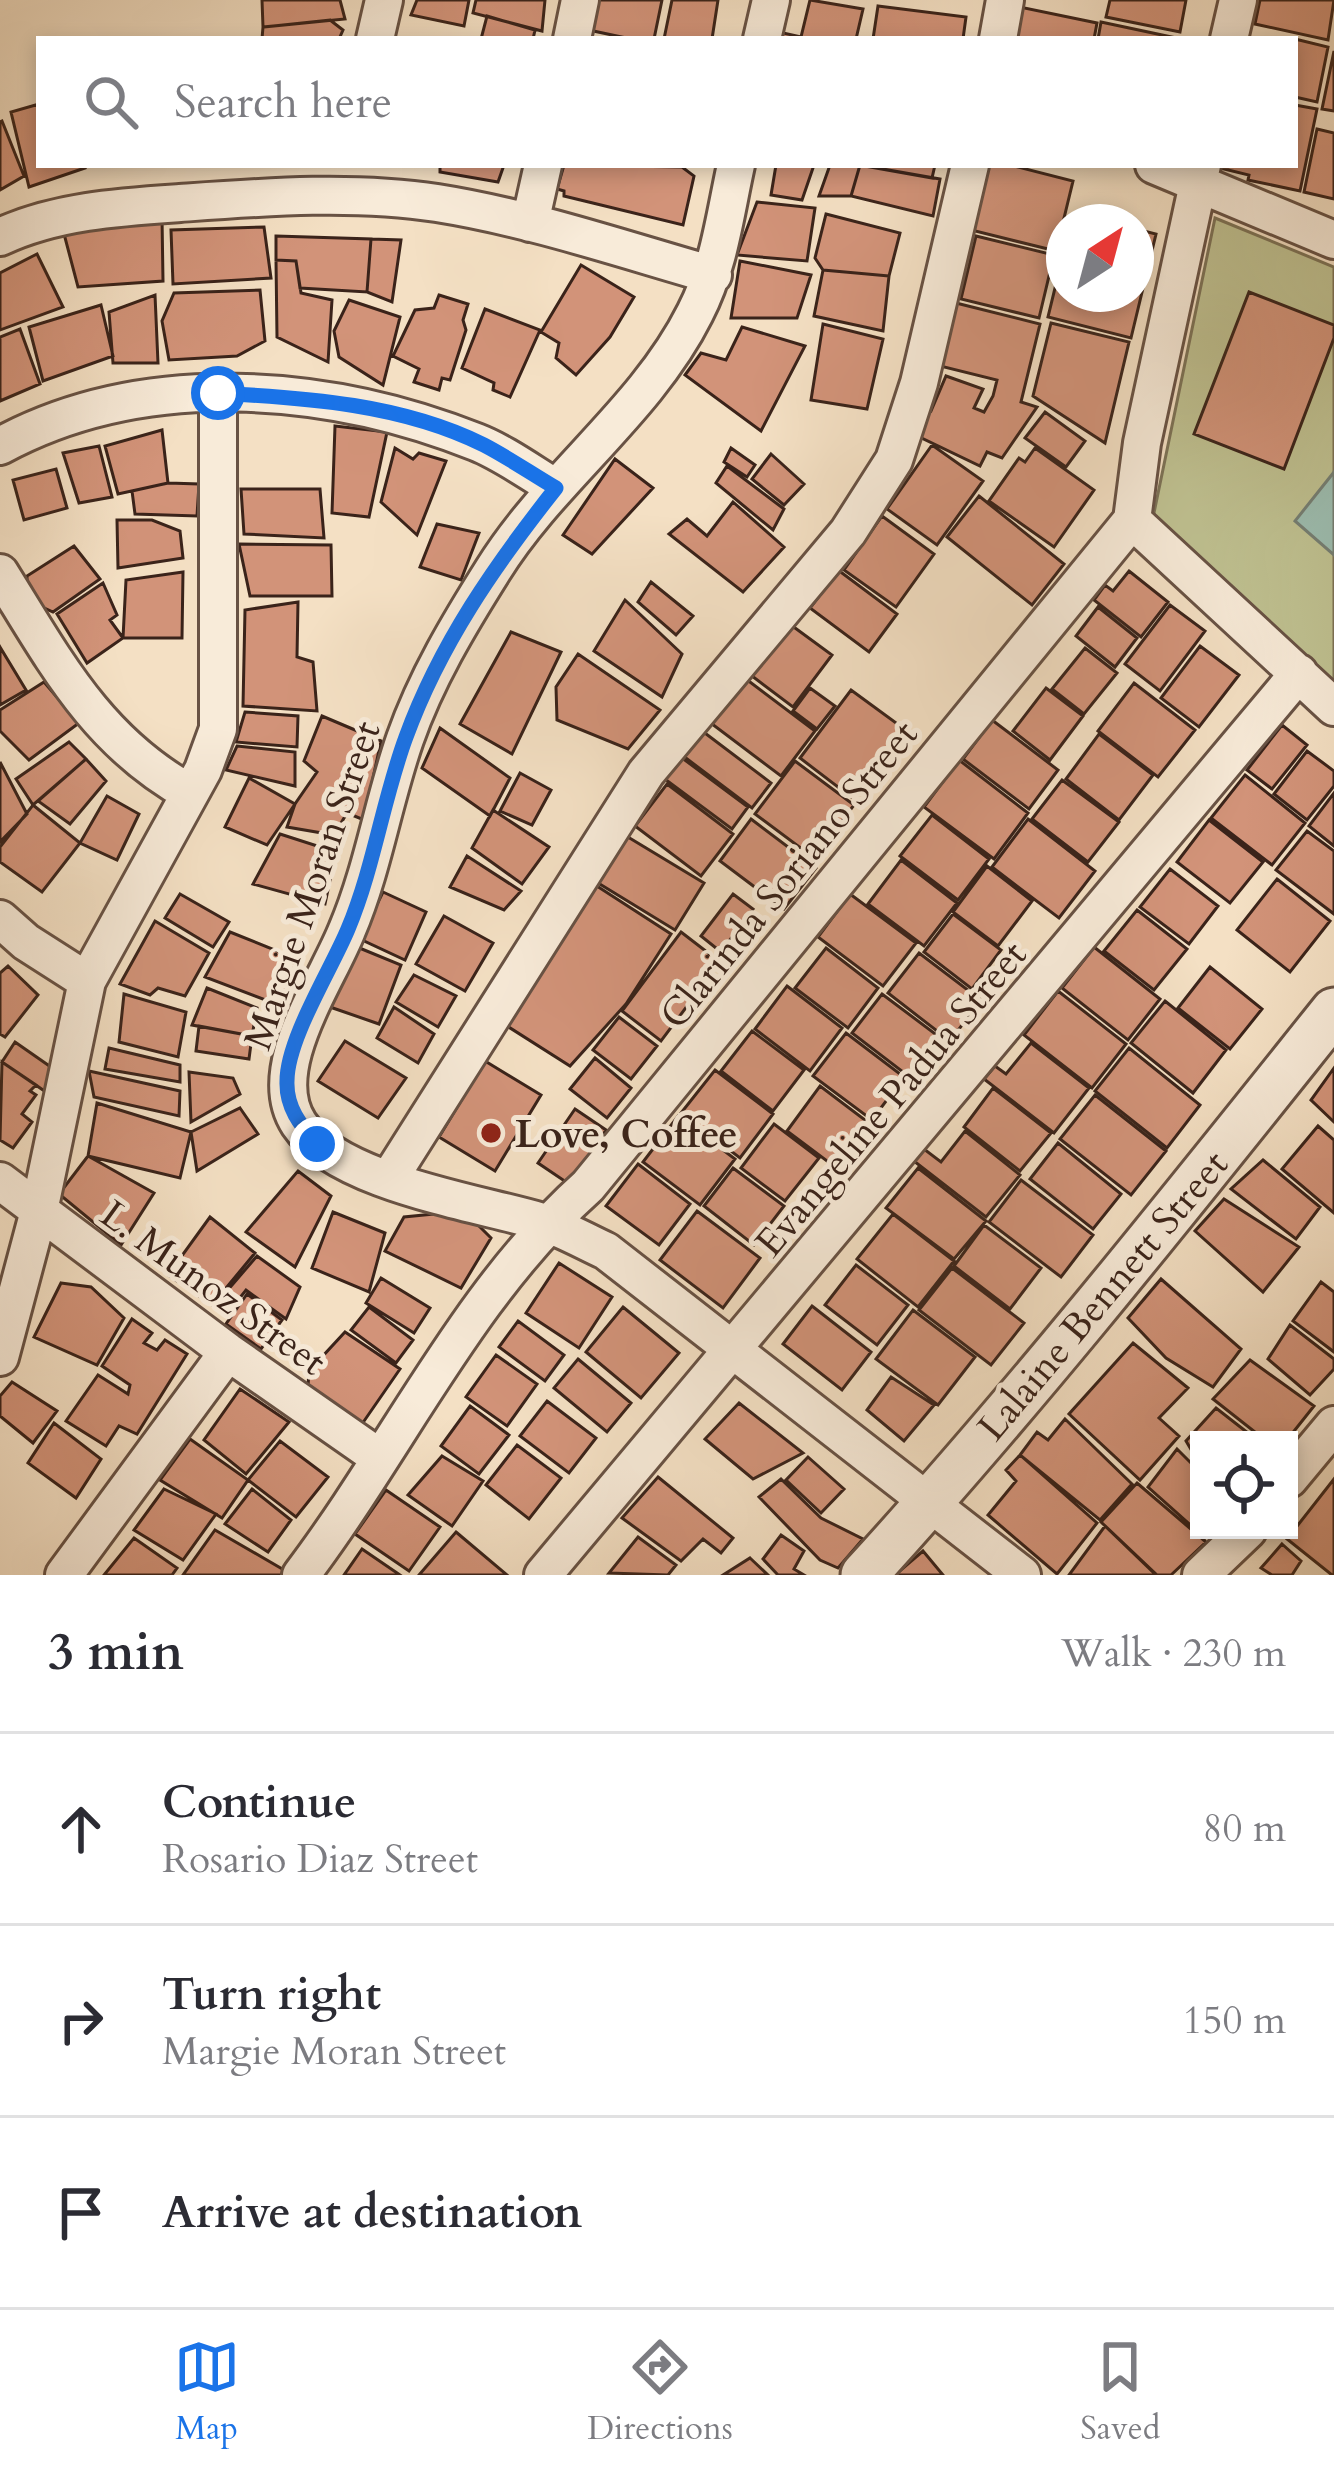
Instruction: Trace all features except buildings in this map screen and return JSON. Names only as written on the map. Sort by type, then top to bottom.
[{"type":"street","points":[[376,36],[384,0]]},
{"type":"street","points":[[573,36],[580,0]]},
{"type":"street","points":[[763,36],[771,0]]},
{"type":"street","points":[[999,36],[1006,0]]},
{"type":"street","points":[[1230,36],[1238,0]]},
{"type":"street","points":[[530,223],[542,168]]},
{"type":"street","name":"Margie Moran Street","points":[[735,168],[713,274],[694,316],[665,363],[496,564],[441,655],[405,738],[349,927],[292,1052],[286,1078],[289,1100],[298,1124],[338,1159],[389,1179],[546,1223],[606,1251],[1022,1575]]},
{"type":"street","points":[[389,1179],[646,772],[848,532],[894,460],[919,383],[969,168]]},
{"type":"street","points":[[1169,168],[1200,174],[1334,240]]},
{"type":"street","points":[[1200,174],[1142,443],[1132,520],[1334,707]]},
{"type":"street","points":[[0,237],[109,208],[345,181],[530,223],[713,274]]},
{"type":"street","points":[[0,1357],[39,1211],[88,981],[214,745],[220,712],[218,393]]},
{"type":"street","points":[[0,446],[81,412],[146,399],[218,393],[307,398],[384,411],[481,443],[556,488]]},
{"type":"street","name":"Clarinda Soriano Street","points":[[301,1575],[519,1253],[588,1186],[1132,520]]},
{"type":"street","points":[[0,573],[64,676],[104,728],[154,773],[190,793]]},
{"type":"street","name":"Evangeline Padua Street","points":[[543,1575],[1299,673]]},
{"type":"street","points":[[0,919],[26,942],[88,981]]},
{"type":"street","name":"Lalaine Bennett Street","points":[[864,1575],[1167,1219],[1334,1011]]},
{"type":"street","name":"L. Munoz Street","points":[[0,1180],[228,1352],[380,1458]]},
{"type":"street","points":[[64,1575],[228,1352]]},
{"type":"street","points":[[1298,1468],[1334,1425]]},
{"type":"street","points":[[1201,1575],[1239,1539]]},
{"type":"green space","points":[[1215,218],[1334,267],[1334,709],[1149,537]]},
{"type":"shaded area","points":[[1334,472],[1334,555],[1295,521]]},
{"type":"place","name":"Love, Coffee","points":[[491,1133]]},
{"type":"route","points":[[218,393],[307,398],[384,411],[481,443],[556,488],[496,564],[441,655],[405,738],[349,927],[292,1052],[286,1078],[298,1124],[317,1144]]}]
